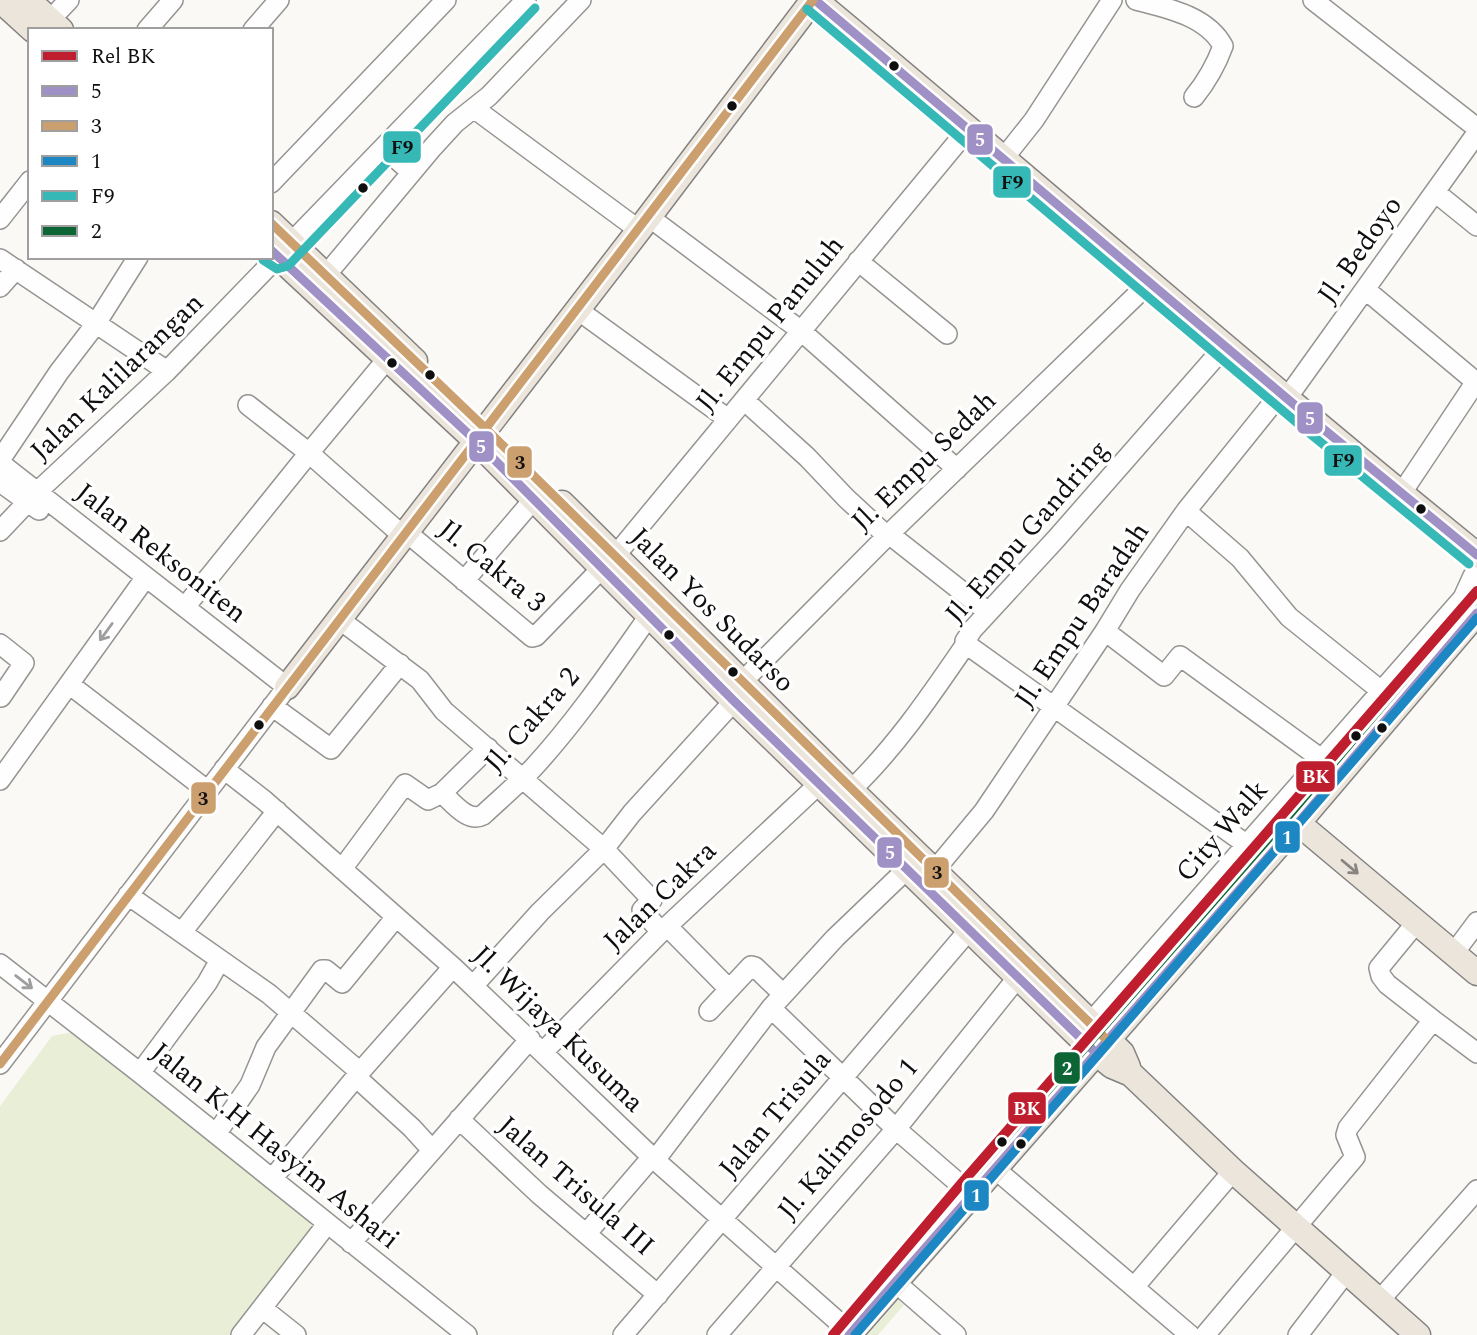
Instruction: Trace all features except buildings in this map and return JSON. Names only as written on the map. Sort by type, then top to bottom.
[{"type":"main road","points":[[1,0],[48,26]]},
{"type":"main road","points":[[28,0],[48,26]]},
{"type":"main road","points":[[287,687],[814,0],[1401,494],[1475,566]]},
{"type":"main road","name":"Jalan Yos Sudarso","points":[[273,228],[281,250],[388,358],[480,434],[534,499],[609,562],[649,616],[741,690],[819,784],[906,870],[1018,977],[1085,1029]]},
{"type":"main road","name":"Jalan Yos Sudarso","points":[[281,250],[326,275],[609,562],[934,871],[1102,1047],[1112,1066],[1131,1074],[1233,1171],[1418,1335]]},
{"type":"main road","points":[[850,1334],[1102,1047],[1169,951],[1256,851],[1298,823],[1331,766],[1390,698],[1477,613]]},
{"type":"main road","points":[[1298,823],[1477,973]]},
{"type":"street","points":[[48,26],[69,0]]},
{"type":"street","points":[[149,28],[173,0]]},
{"type":"street","points":[[255,28],[279,0]]},
{"type":"street","points":[[273,181],[446,0]]},
{"type":"street","name":"Jalan Kalilarangan","points":[[281,250],[384,148],[526,0]]},
{"type":"street","points":[[326,275],[455,123],[475,109],[581,0]]},
{"type":"street","points":[[1003,159],[1034,120],[1112,0]]},
{"type":"street","points":[[1136,0],[1190,16],[1218,37],[1223,46],[1219,57],[1208,80],[1194,97]]},
{"type":"street","points":[[1313,0],[1477,131]]},
{"type":"street","points":[[475,109],[800,330],[957,469]]},
{"type":"street","name":"Jl. Empu Panuluh","points":[[609,562],[969,128]]},
{"type":"street","name":"Jl. Bedoyo","points":[[1284,396],[1366,290],[1477,131]]},
{"type":"street","points":[[384,148],[411,172]]},
{"type":"street","points":[[0,219],[28,184]]},
{"type":"street","points":[[1435,192],[1477,226]]},
{"type":"street","points":[[0,461],[59,372],[95,325],[137,259]]},
{"type":"street","name":"Jalan Kalilarangan","points":[[0,531],[167,371],[273,259]]},
{"type":"street","points":[[858,261],[947,334]]},
{"type":"street","points":[[0,288],[8,264],[167,371]]},
{"type":"street","name":"Jl. Empu Sedah","points":[[473,986],[540,912],[604,849],[640,804],[741,690],[888,535],[1149,283]]},
{"type":"street","points":[[1366,290],[1476,381],[1401,494]]},
{"type":"street","points":[[578,310],[728,419]]},
{"type":"street","name":"Jl. Empu Gandring","points":[[851,790],[903,732],[966,644],[964,643],[969,634],[1225,346]]},
{"type":"street","points":[[185,607],[388,358]]},
{"type":"street","name":"Jl. Empu Baradah","points":[[934,871],[984,811],[1130,590],[1186,511],[1284,396]]},
{"type":"street","points":[[744,400],[888,535],[988,612]]},
{"type":"street","name":"Jl. Cakra 3","points":[[248,405],[532,637],[609,562]]},
{"type":"street","name":"Jalan Reksoniten","points":[[0,461],[33,497],[146,577],[287,687]]},
{"type":"street","points":[[0,482],[33,497],[116,568]]},
{"type":"street","points":[[464,581],[534,499]]},
{"type":"street","points":[[1186,511],[1233,551],[1289,617],[1390,698],[1463,598],[1475,566]]},
{"type":"street","points":[[0,780],[146,577]]},
{"type":"street","name":"Jl. Cakra 2","points":[[442,793],[468,816],[478,818],[523,778],[558,739],[649,616]]},
{"type":"street","points":[[339,619],[420,680],[444,711],[604,849],[652,900],[642,910],[728,988]]},
{"type":"street","points":[[1105,631],[1164,676],[1180,656],[1331,766]]},
{"type":"street","points":[[0,644],[24,663],[2,697]]},
{"type":"street","points":[[966,644],[1256,851]]},
{"type":"street","points":[[272,706],[331,749],[400,664]]},
{"type":"street","points":[[69,684],[208,791]]},
{"type":"street","points":[[0,1064],[287,687]]},
{"type":"street","points":[[342,869],[405,784],[425,800],[442,793],[488,748]]},
{"type":"street","name":"City Walk","points":[[1256,851],[1331,766]]},
{"type":"street","name":"Jl. Wijaya Kusuma","points":[[224,769],[277,811],[453,967],[653,1158],[850,1334]]},
{"type":"street","name":"Jalan Cakra","points":[[351,1243],[459,1119],[819,784]]},
{"type":"street","points":[[181,932],[277,811]]},
{"type":"street","points":[[586,1234],[653,1158],[777,1001],[835,937],[906,870]]},
{"type":"street","points":[[128,895],[270,993],[358,1074],[432,1150]]},
{"type":"street","points":[[216,1134],[250,1085],[266,1047],[322,970],[325,969],[346,987],[396,917]]},
{"type":"street","points":[[1416,922],[1379,968],[1381,976],[1387,984],[1477,1054]]},
{"type":"street","points":[[1454,953],[1477,922]]},
{"type":"street","name":"Jalan Trisula","points":[[623,1335],[969,930]]},
{"type":"street","points":[[1085,1029],[1169,951]]},
{"type":"street","points":[[141,1073],[207,983],[220,960]]},
{"type":"street","name":"Jalan K.H Hasyim Ashari","points":[[0,964],[141,1073],[467,1335]]},
{"type":"street","points":[[709,1010],[728,988],[753,966],[777,1001],[843,1077],[896,1129],[971,1194]]},
{"type":"street","points":[[272,1179],[358,1074],[453,967]]},
{"type":"street","name":"Jl. Kalimosodo 1","points":[[718,1335],[896,1129],[1018,977]]},
{"type":"street","points":[[1205,1335],[1355,1157],[1346,1135],[1349,1128],[1433,1020]]},
{"type":"street","name":"Jalan Trisula III","points":[[459,1119],[539,1194],[658,1295]]},
{"type":"street","points":[[994,1168],[1189,1335]]},
{"type":"street","points":[[1135,1286],[1233,1171]]},
{"type":"street","points":[[1380,1301],[1477,1190]]},
{"type":"street","points":[[241,1335],[327,1224]]},
{"type":"street","points":[[1298,1335],[1347,1272]]},
{"type":"street","points":[[895,1282],[957,1335]]},
{"type":"street","points":[[262,1308],[296,1335]]},
{"type":"green space","points":[[73,1032],[309,1213],[313,1241],[237,1335],[0,1335],[0,1106],[52,1036]]},
{"type":"green space","points":[[898,1300],[904,1305],[878,1335],[868,1335]]},
{"type":"rail line","name":"BK","points":[[833,1335],[1477,591]]},
{"type":"transit line","name":"3","points":[[0,1064],[813,0]]},
{"type":"transit line","name":"5","points":[[815,0],[1310,418],[1477,555]]},
{"type":"transit line","name":"F9","points":[[263,260],[277,269],[288,266],[535,8]]},
{"type":"transit line","name":"F9","points":[[807,9],[1302,427],[1469,564]]},
{"type":"transit line","name":"3","points":[[273,225],[485,428],[1108,1041]]},
{"type":"transit line","name":"5","points":[[273,252],[475,440],[734,701],[1096,1053]]},
{"type":"transit line","name":"2","points":[[840,1327],[1289,815],[1468,605]]},
{"type":"transit line","name":"5","points":[[849,1335],[1298,823],[1477,613]]},
{"type":"transit line","name":"1","points":[[855,1335],[1477,618]]}]
